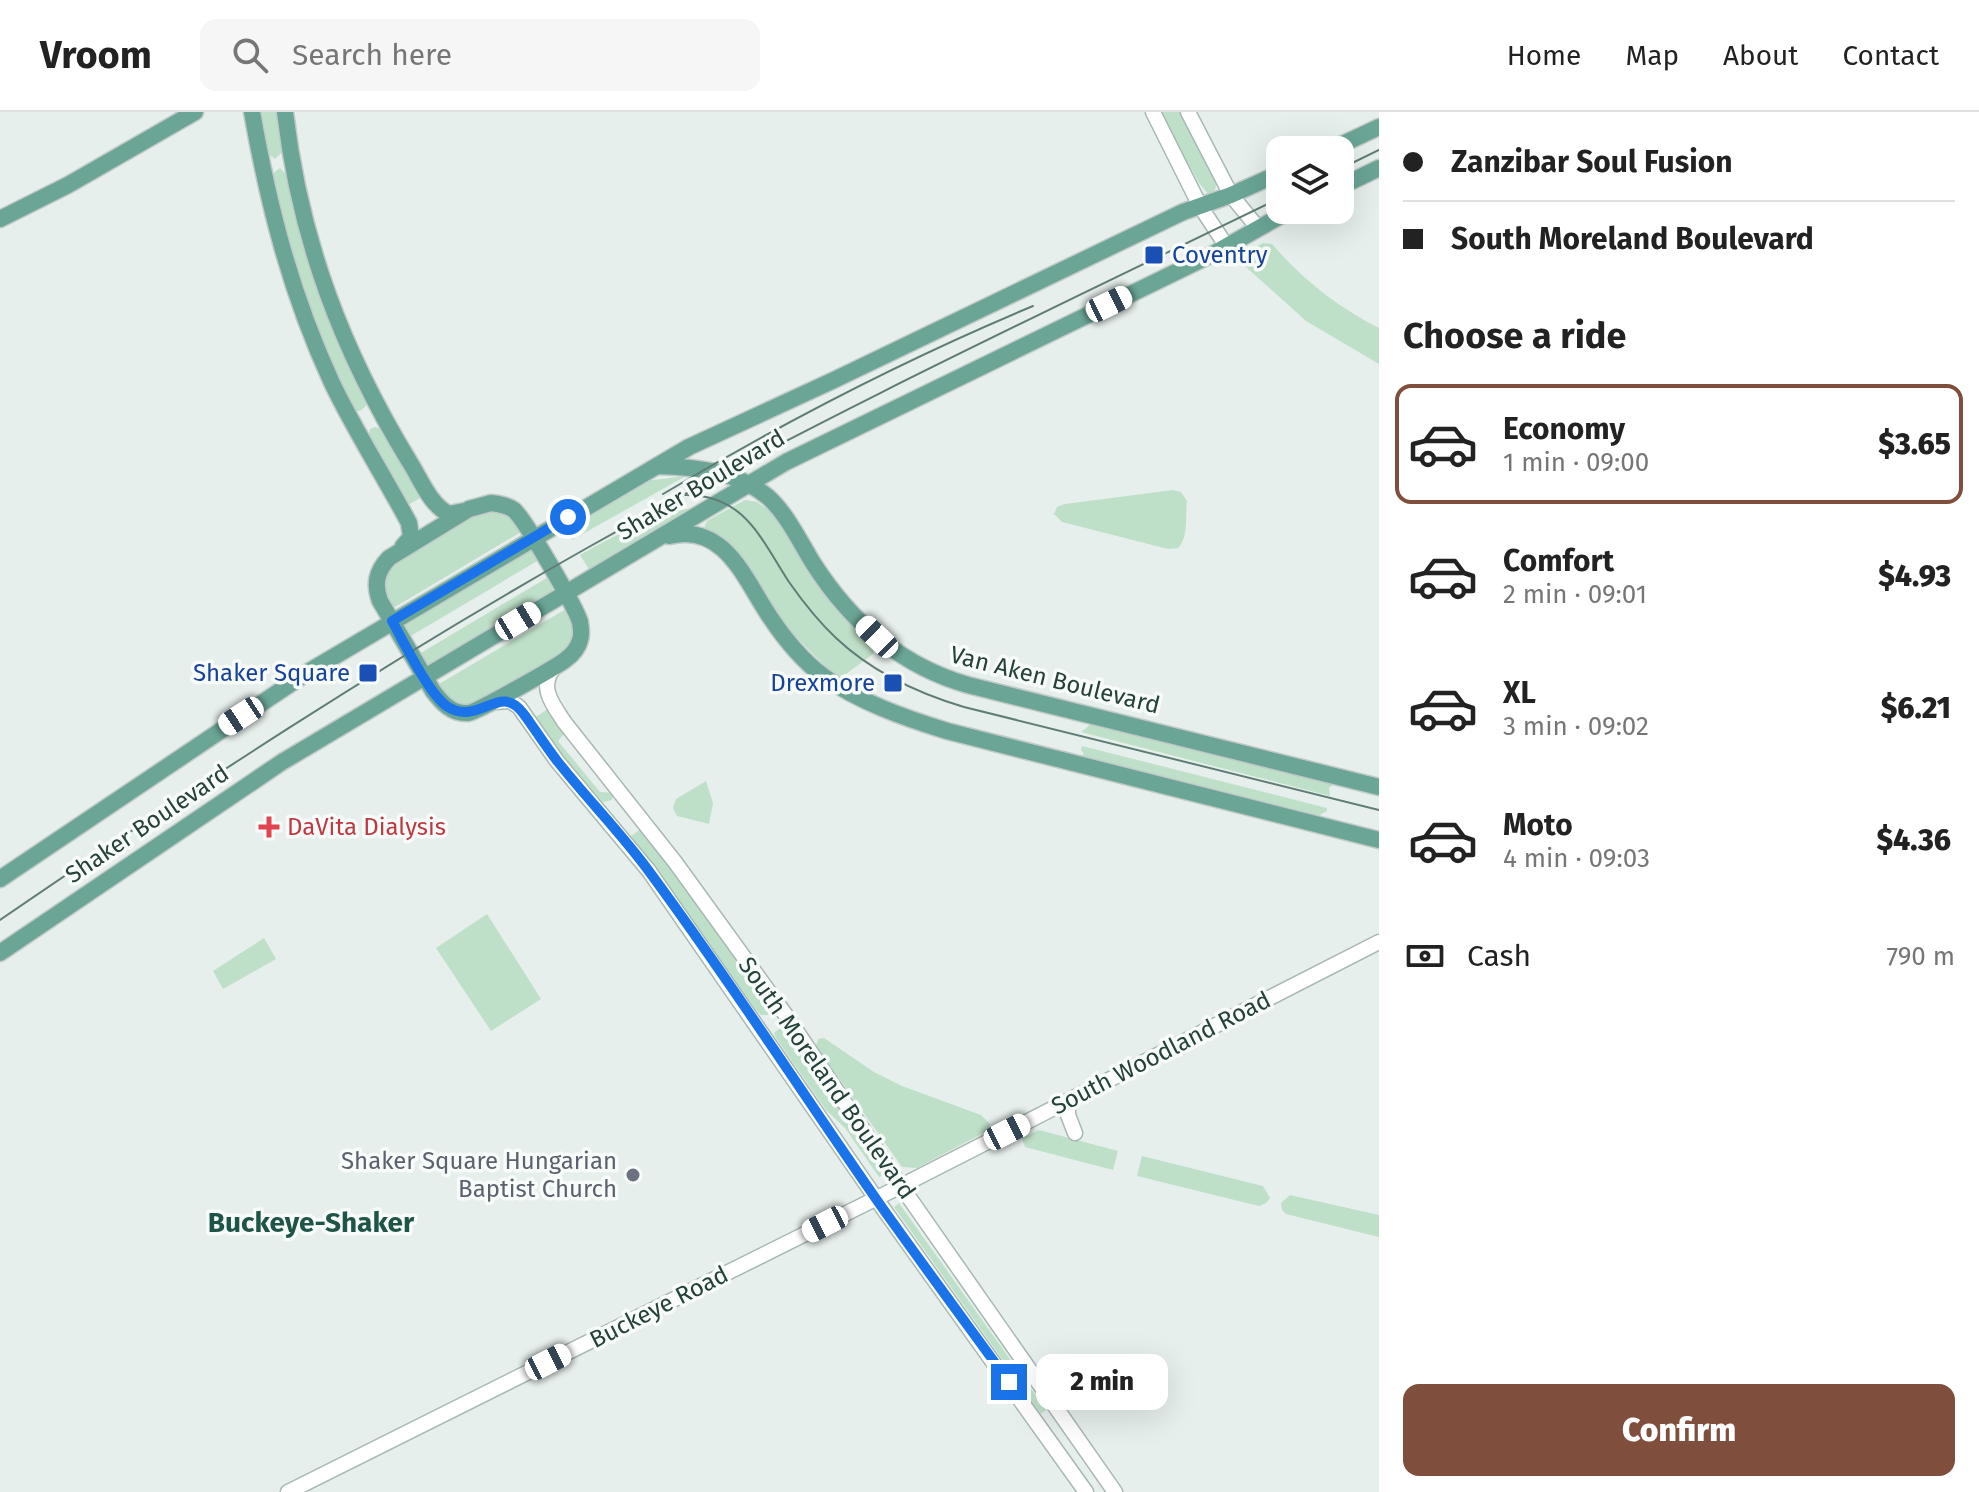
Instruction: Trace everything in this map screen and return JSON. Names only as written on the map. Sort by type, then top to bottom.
[{"type":"main road","points":[[0,219],[68,185],[195,112]]},
{"type":"main road","points":[[252,112],[285,266],[309,329],[334,385],[409,523],[411,537],[382,566],[376,585],[380,601],[443,703],[458,712],[471,713],[554,668],[575,650],[580,640],[579,620],[515,511],[508,506],[491,503],[454,514],[439,508],[380,412],[322,285],[297,188],[285,112]]},
{"type":"main road","points":[[1354,139],[1379,127]]},
{"type":"main road","points":[[1354,180],[1379,168]]},
{"type":"main road","name":"Shaker Boulevard","points":[[0,879],[308,672],[655,466],[704,439],[1183,212],[1266,179]]},
{"type":"main road","name":"Shaker Boulevard","points":[[0,953],[282,762],[811,448],[1227,247],[1266,224]]},
{"type":"main road","name":"Van Aken Boulevard","points":[[655,466],[706,468],[747,485],[775,505],[826,583],[850,611],[892,648],[931,673],[968,685],[1379,787]]},
{"type":"main road","points":[[400,550],[469,509]]},
{"type":"main road","points":[[660,539],[687,534],[705,538],[728,551],[780,632],[812,666],[839,686],[887,709],[943,730],[1379,840]]},
{"type":"street","points":[[1153,112],[1200,206],[1227,247]]},
{"type":"street","points":[[1188,112],[1231,195],[1258,228]]},
{"type":"street","name":"South Moreland Boulevard","points":[[554,668],[547,677],[546,686],[552,703],[565,723],[675,862],[785,1014],[1115,1492]]},
{"type":"street","name":"South Moreland Boulevard","points":[[494,702],[510,701],[519,707],[557,761],[649,871],[876,1198],[1086,1492]]},
{"type":"street","name":"South Woodland Road","points":[[901,1186],[1379,942]]},
{"type":"street","points":[[1068,1101],[1068,1115],[1075,1133]]},
{"type":"street","name":"Buckeye Road","points":[[288,1492],[901,1186]]},
{"type":"green space","points":[[260,112],[277,112],[282,152],[275,159],[267,153]]},
{"type":"green space","points":[[1159,112],[1183,112],[1217,182],[1214,193],[1209,195],[1199,183]]},
{"type":"green space","points":[[280,168],[286,174],[318,289],[366,399],[366,406],[360,411],[355,411],[338,381],[297,281],[271,175]]},
{"type":"green space","points":[[1263,243],[1272,244],[1308,281],[1335,302],[1379,328],[1379,364],[1306,321],[1236,258]]},
{"type":"green space","points":[[370,429],[383,430],[422,497],[408,505],[369,437]]},
{"type":"green space","points":[[686,476],[572,540],[564,526],[645,481]]},
{"type":"green space","points":[[1173,490],[1181,492],[1187,501],[1185,533],[1178,548],[1168,549],[1062,522],[1054,514],[1057,507],[1065,504]]},
{"type":"green space","points":[[745,500],[757,502],[781,524],[808,570],[874,646],[873,654],[846,674],[833,674],[792,633],[735,549],[704,528],[707,521]]},
{"type":"green space","points":[[696,509],[590,571],[580,555],[648,521]]},
{"type":"green space","name":"Shaker Square","points":[[495,510],[514,519],[521,532],[395,607],[390,602],[385,585],[396,562],[475,514]]},
{"type":"green space","points":[[525,550],[532,551],[539,560],[409,637],[404,629],[407,621]]},
{"type":"green space","points":[[550,576],[551,594],[430,665],[419,654]]},
{"type":"green space","points":[[566,609],[575,634],[569,646],[558,656],[509,688],[479,703],[462,705],[445,697],[439,684]]},
{"type":"green space","points":[[548,709],[565,733],[558,741],[600,792],[614,793],[612,800],[603,802],[549,740],[534,718]]},
{"type":"green space","points":[[1095,721],[1335,783],[1329,788],[1330,796],[1081,732]]},
{"type":"green space","points":[[1082,746],[1327,808],[1327,811],[1314,818],[1079,758],[1084,754]]},
{"type":"green space","points":[[706,781],[713,803],[709,824],[677,816],[673,808],[676,799]]},
{"type":"green space","points":[[642,828],[772,1010],[770,1015],[761,1015],[756,1010],[631,836]]},
{"type":"green space","points":[[487,914],[541,999],[491,1031],[436,948]]},
{"type":"green space","points":[[264,938],[276,959],[223,989],[213,971]]},
{"type":"green space","points":[[779,1029],[786,1030],[886,1174],[879,1177],[845,1128],[826,1110],[776,1038],[774,1033]]},
{"type":"green space","points":[[824,1038],[874,1072],[902,1086],[981,1115],[990,1124],[989,1130],[917,1168],[902,1167],[816,1046],[818,1039]]},
{"type":"green space","points":[[1039,1130],[1118,1151],[1113,1170],[1025,1147],[1022,1138]]},
{"type":"green space","points":[[1142,1156],[1263,1186],[1270,1198],[1259,1206],[1137,1176]]},
{"type":"green space","points":[[1290,1195],[1379,1215],[1379,1237],[1286,1214],[1281,1203]]},
{"type":"green space","points":[[899,1203],[1046,1410],[1041,1414],[894,1207]]},
{"type":"tram line","points":[[1354,162],[1379,150]]},
{"type":"tram line","points":[[0,920],[289,728],[587,548],[844,411],[1266,205]]},
{"type":"tram line","points":[[663,494],[845,393],[1033,306]]},
{"type":"tram line","points":[[683,495],[704,496],[736,510],[759,535],[794,589],[829,632],[865,661],[912,688],[964,707],[1379,810]]},
{"type":"place","name":"Coventry","points":[[1154,255]]},
{"type":"place","name":"Shaker Square","points":[[368,673]]},
{"type":"place","name":"Drexmore","points":[[893,683]]},
{"type":"place","name":"DaVita Dialysis","points":[[269,827]]},
{"type":"place","name":"Shaker Square Hungarian Baptist Church","points":[[633,1175]]},
{"type":"district","name":"Buckeye-Shaker","points":[[311,1222]]},
{"type":"route","points":[[568,517],[392,621],[433,691],[448,707],[471,713],[494,702],[510,701],[522,712],[557,761],[649,871],[882,1207],[1009,1382]]}]
